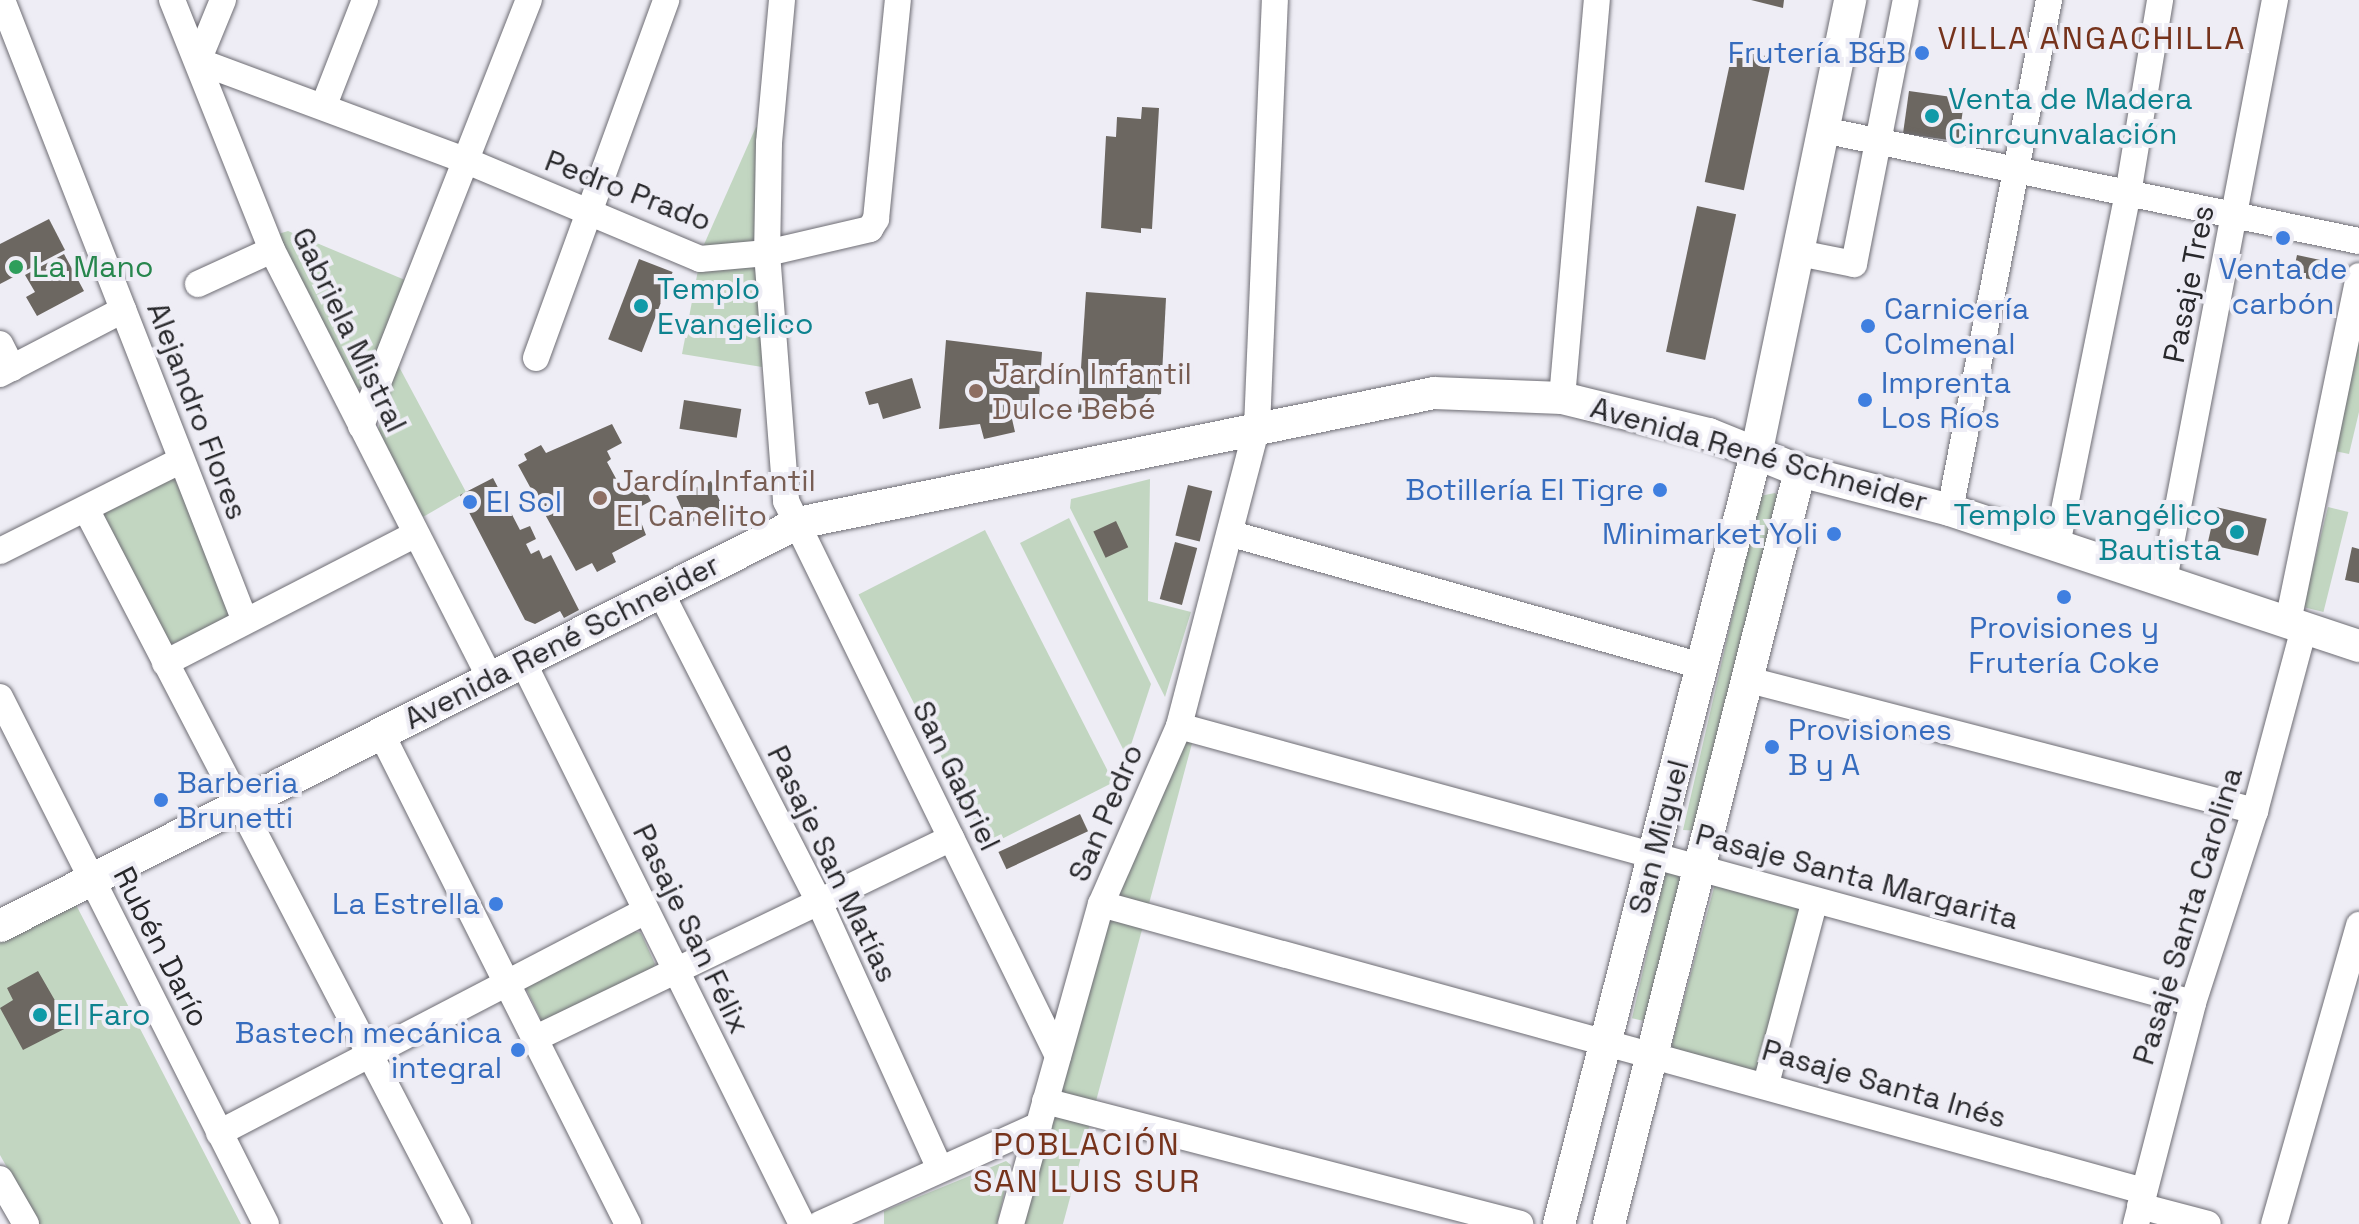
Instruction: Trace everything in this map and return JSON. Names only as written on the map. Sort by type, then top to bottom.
[{"type":"main road","name":"San Miguel","points":[[1559,1224],[1704,667],[1757,450],[1850,0]]},
{"type":"main road","name":"Avenida René Schneider","points":[[0,926],[798,523],[1434,393],[1562,398],[1757,450],[1800,471],[1950,510],[2359,646]]},
{"type":"main road","name":"San Miguel","points":[[1609,1224],[1800,471]]},
{"type":"street","name":"Alejandro Flores","points":[[2,0],[245,621]]},
{"type":"street","name":"Gabriela Mistral","points":[[172,0],[272,250],[490,678]]},
{"type":"street","points":[[198,61],[223,0]]},
{"type":"street","points":[[324,105],[365,0]]},
{"type":"street","points":[[361,426],[529,0]]},
{"type":"street","points":[[536,358],[587,210],[666,0]]},
{"type":"street","name":"San Gabriel","points":[[782,0],[769,143],[767,253],[786,501],[1058,1056]]},
{"type":"street","name":"Pedro Prado","points":[[198,61],[324,105],[467,161],[700,259],[767,253],[870,229],[876,219],[898,0]]},
{"type":"street","name":"San Pedro","points":[[1011,1224],[1101,904],[1179,726],[1232,534],[1257,427],[1275,0]]},
{"type":"street","points":[[1562,398],[1597,0]]},
{"type":"street","points":[[1799,253],[1854,264],[1906,0]]},
{"type":"street","points":[[1950,510],[2049,0]]},
{"type":"street","points":[[2057,545],[2128,194],[2160,0]]},
{"type":"street","name":"Pasaje Tres","points":[[2164,580],[2275,0]]},
{"type":"street","points":[[1823,130],[2359,241]]},
{"type":"street","points":[[198,284],[272,250]]},
{"type":"street","name":"Pasaje Santa Carolina","points":[[2140,1207],[2193,1003],[2255,811],[2296,625],[2359,276]]},
{"type":"street","points":[[0,344],[6,371],[123,310]]},
{"type":"street","points":[[0,551],[180,461]]},
{"type":"street","points":[[86,509],[458,1224]]},
{"type":"street","points":[[165,663],[416,534]]},
{"type":"street","points":[[1232,534],[1704,667]]},
{"type":"street","name":"Pasaje San Matías","points":[[660,591],[818,900],[940,1169]]},
{"type":"street","name":"Pasaje San Félix","points":[[523,662],[802,1224]]},
{"type":"street","points":[[1749,680],[2255,811]]},
{"type":"street","name":"Rubén Darío","points":[[0,697],[266,1224]]},
{"type":"street","name":"Pasaje Santa Margarita","points":[[1179,726],[2193,1003]]},
{"type":"street","points":[[381,733],[628,1224]]},
{"type":"street","points":[[534,1039],[951,838]]},
{"type":"street","points":[[1766,1084],[1815,900]]},
{"type":"street","name":"Pasaje Santa Inés","points":[[1101,904],[1766,1084],[2140,1207],[2208,1224]]},
{"type":"street","points":[[219,1133],[646,911]]},
{"type":"street","points":[[2274,1224],[2359,925]]},
{"type":"street","points":[[820,1224],[940,1169],[1042,1113],[1520,1224]]},
{"type":"street","points":[[0,1179],[26,1224]]},
{"type":"green space","points":[[756,127],[761,129],[762,367],[682,354],[702,249]]},
{"type":"green space","points":[[288,231],[405,280],[363,388],[350,388],[275,235]]},
{"type":"green space","points":[[2359,318],[2359,412],[2349,454],[2330,450]]},
{"type":"green space","points":[[397,363],[466,492],[423,517],[378,430]]},
{"type":"green space","points":[[172,473],[235,616],[156,651],[93,508]]},
{"type":"green space","points":[[1150,479],[1148,601],[1191,612],[1165,697],[1070,508],[1071,499]]},
{"type":"green space","points":[[1775,493],[1780,499],[1699,831],[1683,830],[1760,496]]},
{"type":"green space","points":[[2328,507],[2348,512],[2323,612],[2303,607]]},
{"type":"green space","points":[[1069,518],[1151,684],[1127,757],[1020,543]]},
{"type":"green space","points":[[985,530],[1113,782],[987,847],[858,594]]},
{"type":"green space","points":[[1186,735],[1194,736],[1063,1224],[1021,1224],[1119,877]]},
{"type":"green space","points":[[1666,871],[1684,875],[1650,1022],[1632,1018]]},
{"type":"green space","points":[[1716,880],[1807,904],[1760,1078],[1669,1054]]},
{"type":"green space","points":[[73,899],[241,1224],[39,1224],[0,1155],[0,937]]},
{"type":"green space","points":[[627,929],[641,933],[655,964],[650,974],[544,1026],[523,982]]},
{"type":"green space","points":[[1006,1161],[1011,1165],[997,1224],[884,1224],[884,1211]]},
{"type":"building","points":[[1751,0],[1784,0],[1783,8]]},
{"type":"building","points":[[1733,49],[1772,57],[1744,190],[1705,182]]},
{"type":"building","name":"Venta de Madera Cinrcunvalación","points":[[1909,91],[1964,99],[1958,141],[1903,134]]},
{"type":"building","points":[[1142,107],[1159,108],[1152,229],[1141,228],[1141,233],[1101,228],[1106,136],[1116,137],[1117,117],[1141,119]]},
{"type":"building","points":[[1697,206],[1736,214],[1705,360],[1666,352]]},
{"type":"building","name":"La Mano","points":[[49,219],[65,250],[0,284],[0,244]]},
{"type":"building","points":[[64,254],[84,291],[37,316],[26,297],[35,292],[25,275]]},
{"type":"building","points":[[2297,255],[2321,260],[2317,281],[2293,276]]},
{"type":"building","name":"Templo Evangelico","points":[[639,259],[673,272],[642,352],[608,339]]},
{"type":"building","points":[[1086,292],[1166,298],[1161,394],[1078,413]]},
{"type":"building","points":[[946,340],[1042,352],[1038,413],[1010,410],[1015,432],[984,439],[980,424],[939,429]]},
{"type":"building","points":[[912,378],[921,408],[883,419],[878,403],[869,405],[865,392]]},
{"type":"building","points":[[684,400],[741,409],[737,438],[679,429]]},
{"type":"building","points":[[612,424],[622,443],[607,451],[611,459],[607,462],[619,484],[639,477],[651,501],[636,509],[646,535],[612,553],[616,562],[597,572],[592,563],[576,571],[518,465],[527,460],[524,454],[541,445],[546,453]]},
{"type":"building","points":[[493,478],[520,530],[530,526],[536,539],[526,544],[531,554],[539,550],[543,559],[551,555],[579,610],[564,618],[560,611],[535,624],[525,620],[460,495]]},
{"type":"building","points":[[711,481],[723,508],[688,524],[676,496]]},
{"type":"building","points":[[1188,485],[1212,491],[1200,542],[1175,535]]},
{"type":"building","name":"Templo Evangélico Bautista","points":[[2216,507],[2267,519],[2258,556],[2207,544]]},
{"type":"building","points":[[1116,521],[1128,547],[1106,558],[1093,532]]},
{"type":"building","points":[[1175,542],[1197,548],[1182,605],[1160,599]]},
{"type":"building","points":[[2352,547],[2359,549],[2359,583],[2345,580]]},
{"type":"building","points":[[1080,814],[1088,831],[1006,869],[998,852]]},
{"type":"building","name":"El Faro","points":[[38,971],[57,1004],[71,1003],[80,1021],[23,1050],[0,1008],[13,1000],[7,988]]},
{"type":"place","name":"Frutería B&B","points":[[1922,53]]},
{"type":"place","name":"Venta de Madera Cinrcunvalación","points":[[1932,116]]},
{"type":"place","name":"Venta de carbón","points":[[2283,238]]},
{"type":"place","name":"La Mano","points":[[16,267]]},
{"type":"place","name":"Templo Evangelico","points":[[641,306]]},
{"type":"place","name":"Carnicería Colmenal","points":[[1868,326]]},
{"type":"place","name":"Jardín Infantil Dulce Bebé","points":[[976,391]]},
{"type":"place","name":"Imprenta Los Ríos","points":[[1865,400]]},
{"type":"place","name":"Botillería El Tigre","points":[[1660,490]]},
{"type":"place","name":"Jardín Infantil El Canelito","points":[[600,498]]},
{"type":"place","name":"El Sol","points":[[470,502]]},
{"type":"place","name":"Templo Evangélico Bautista","points":[[2237,532]]},
{"type":"place","name":"Minimarket Yoli","points":[[1834,534]]},
{"type":"place","name":"Provisiones y Frutería Coke","points":[[2064,597]]},
{"type":"place","name":"Provisiones B y A","points":[[1772,747]]},
{"type":"place","name":"Barberia Brunetti","points":[[161,800]]},
{"type":"place","name":"La Estrella","points":[[496,904]]},
{"type":"place","name":"El Faro","points":[[40,1015]]},
{"type":"place","name":"Bastech mecánica integral","points":[[518,1050]]},
{"type":"district","name":"VILLA ANGACHILLA","points":[[2092,38]]},
{"type":"district","name":"POBLACIÓN SAN LUIS SUR","points":[[1087,1164]]}]
